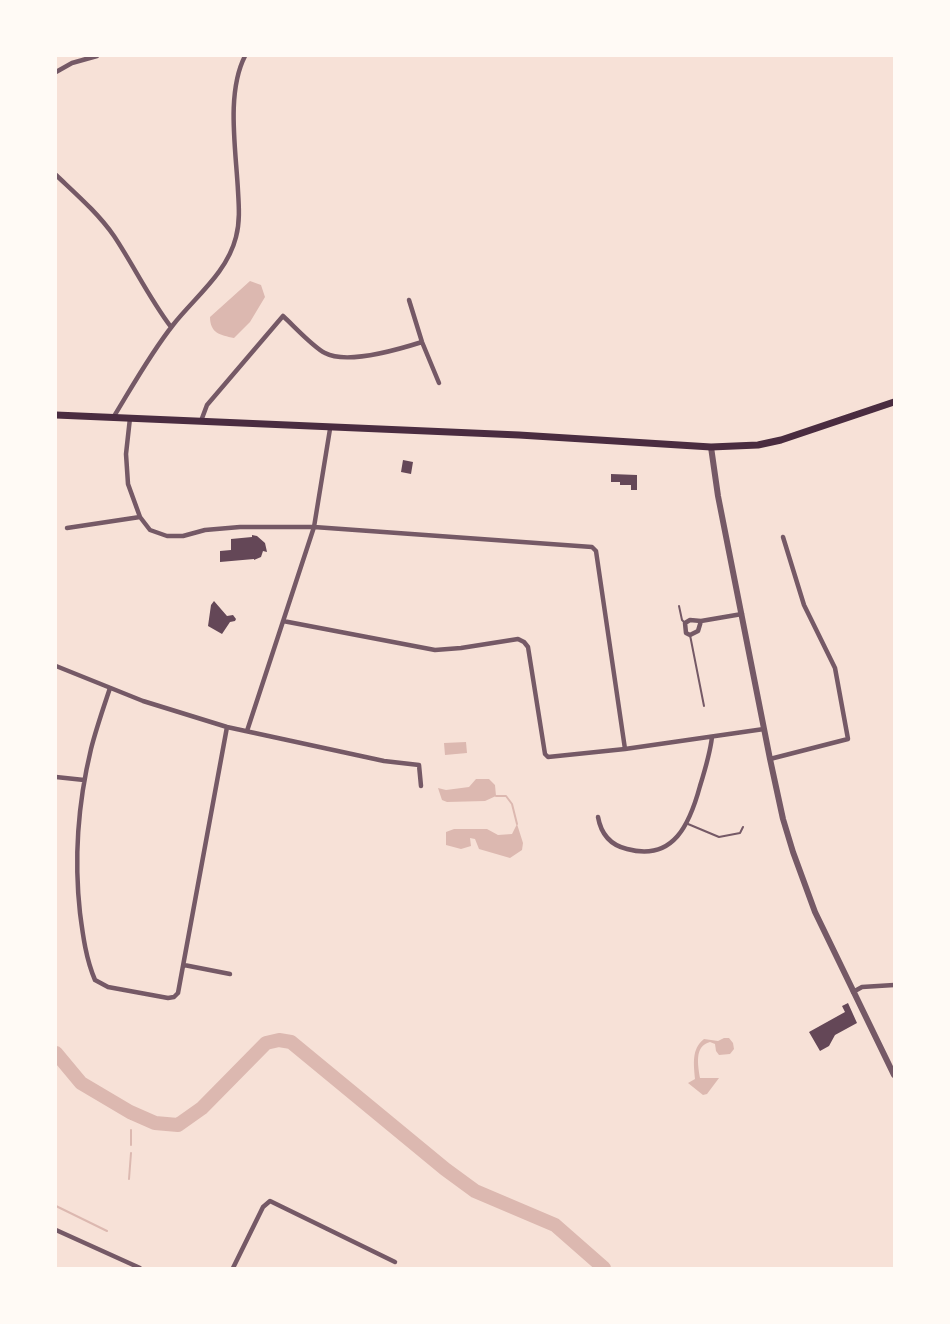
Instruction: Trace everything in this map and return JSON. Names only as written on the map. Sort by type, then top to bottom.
[{"type":"main road","points":[[56,415],[738,447],[781,440],[894,402]]},
{"type":"street","points":[[56,72],[72,63],[97,56]]},
{"type":"street","points":[[113,418],[171,327],[219,272],[230,254],[239,220],[234,125],[235,89],[240,66],[245,56]]},
{"type":"street","points":[[56,175],[112,234],[144,289],[171,327]]},
{"type":"street","points":[[409,300],[422,342],[439,383]]},
{"type":"street","points":[[201,421],[207,405],[283,316],[325,353],[338,357],[379,354],[422,342]]},
{"type":"street","points":[[130,418],[126,454],[128,484],[140,518],[150,530],[167,536],[183,536],[205,530],[240,526],[314,526],[592,547],[596,551],[626,749]]},
{"type":"street","points":[[247,731],[314,526],[330,429]]},
{"type":"street","points":[[711,447],[718,496],[783,819],[803,883],[894,1075]]},
{"type":"street","points":[[67,528],[140,518]]},
{"type":"street","points":[[770,759],[848,739],[835,668],[804,605],[783,537]]},
{"type":"street","points":[[701,621],[698,631],[690,635],[686,633],[685,623],[690,620],[701,621],[742,614]]},
{"type":"street","points":[[283,621],[435,650],[518,639],[524,642],[528,647],[545,754],[548,757],[626,749],[764,729]]},
{"type":"street","points":[[56,666],[188,716],[227,727],[384,761],[419,765],[421,786]]},
{"type":"street","points":[[110,688],[91,747],[84,780],[77,862],[83,936],[95,980],[108,987],[174,997],[178,993],[227,727]]},
{"type":"street","points":[[598,817],[600,830],[606,838],[615,844],[638,851],[660,848],[680,835],[688,824],[710,753],[712,737]]},
{"type":"street","points":[[56,777],[84,780]]},
{"type":"street","points":[[183,965],[230,974]]},
{"type":"street","points":[[853,992],[862,987],[894,985]]},
{"type":"street","points":[[233,1269],[263,1207],[270,1201],[395,1262]]},
{"type":"street","points":[[56,1230],[140,1269]]},
{"type":"lane","points":[[679,606],[682,620],[685,623]]},
{"type":"lane","points":[[690,635],[695,651],[704,706]]},
{"type":"lane","points":[[688,824],[719,837],[740,833],[743,827]]},
{"type":"shaded area","points":[[250,281],[261,285],[265,297],[250,322],[234,338],[224,336],[214,330],[210,317]]},
{"type":"shaded area","points":[[466,742],[467,753],[445,755],[444,743]]},
{"type":"shaded area","points":[[476,779],[489,779],[495,785],[496,796],[485,801],[447,802],[442,800],[438,788],[446,790],[469,787]]},
{"type":"shaded area","points":[[517,824],[523,843],[522,850],[510,858],[479,849],[475,839],[470,838],[471,846],[461,849],[446,845],[446,832],[454,829],[487,829],[498,835],[512,834]]},
{"type":"shaded area","points":[[729,1038],[733,1043],[734,1049],[730,1054],[719,1055],[715,1044],[710,1042],[701,1047],[699,1052],[700,1078],[719,1078],[707,1094],[703,1095],[688,1083],[695,1079],[695,1052],[704,1039],[718,1041]]},
{"type":"building","points":[[403,460],[413,462],[411,474],[401,472]]},
{"type":"building","points":[[611,474],[637,475],[637,490],[631,490],[631,485],[611,482]]},
{"type":"building","points":[[252,535],[265,543],[267,552],[263,551],[261,557],[254,560],[220,562],[220,551],[231,550],[231,539],[252,537]]},
{"type":"building","points":[[214,601],[227,616],[233,615],[236,619],[230,622],[222,634],[208,626],[211,605]]},
{"type":"building","points":[[848,1003],[857,1023],[835,1035],[829,1046],[820,1051],[809,1032],[845,1012],[842,1006]]},
{"type":"waterway","points":[[496,796],[506,796],[512,804],[517,824]]},
{"type":"waterway","points":[[56,1053],[81,1083],[130,1112],[155,1123],[178,1125],[202,1108],[266,1043],[279,1040],[291,1042],[475,1191],[555,1225],[604,1268]]},
{"type":"waterway","points":[[130,1112],[131,1119]]},
{"type":"waterway","points":[[131,1130],[131,1145]]},
{"type":"waterway","points":[[129,1179],[131,1153]]},
{"type":"waterway","points":[[56,1206],[107,1231]]}]
